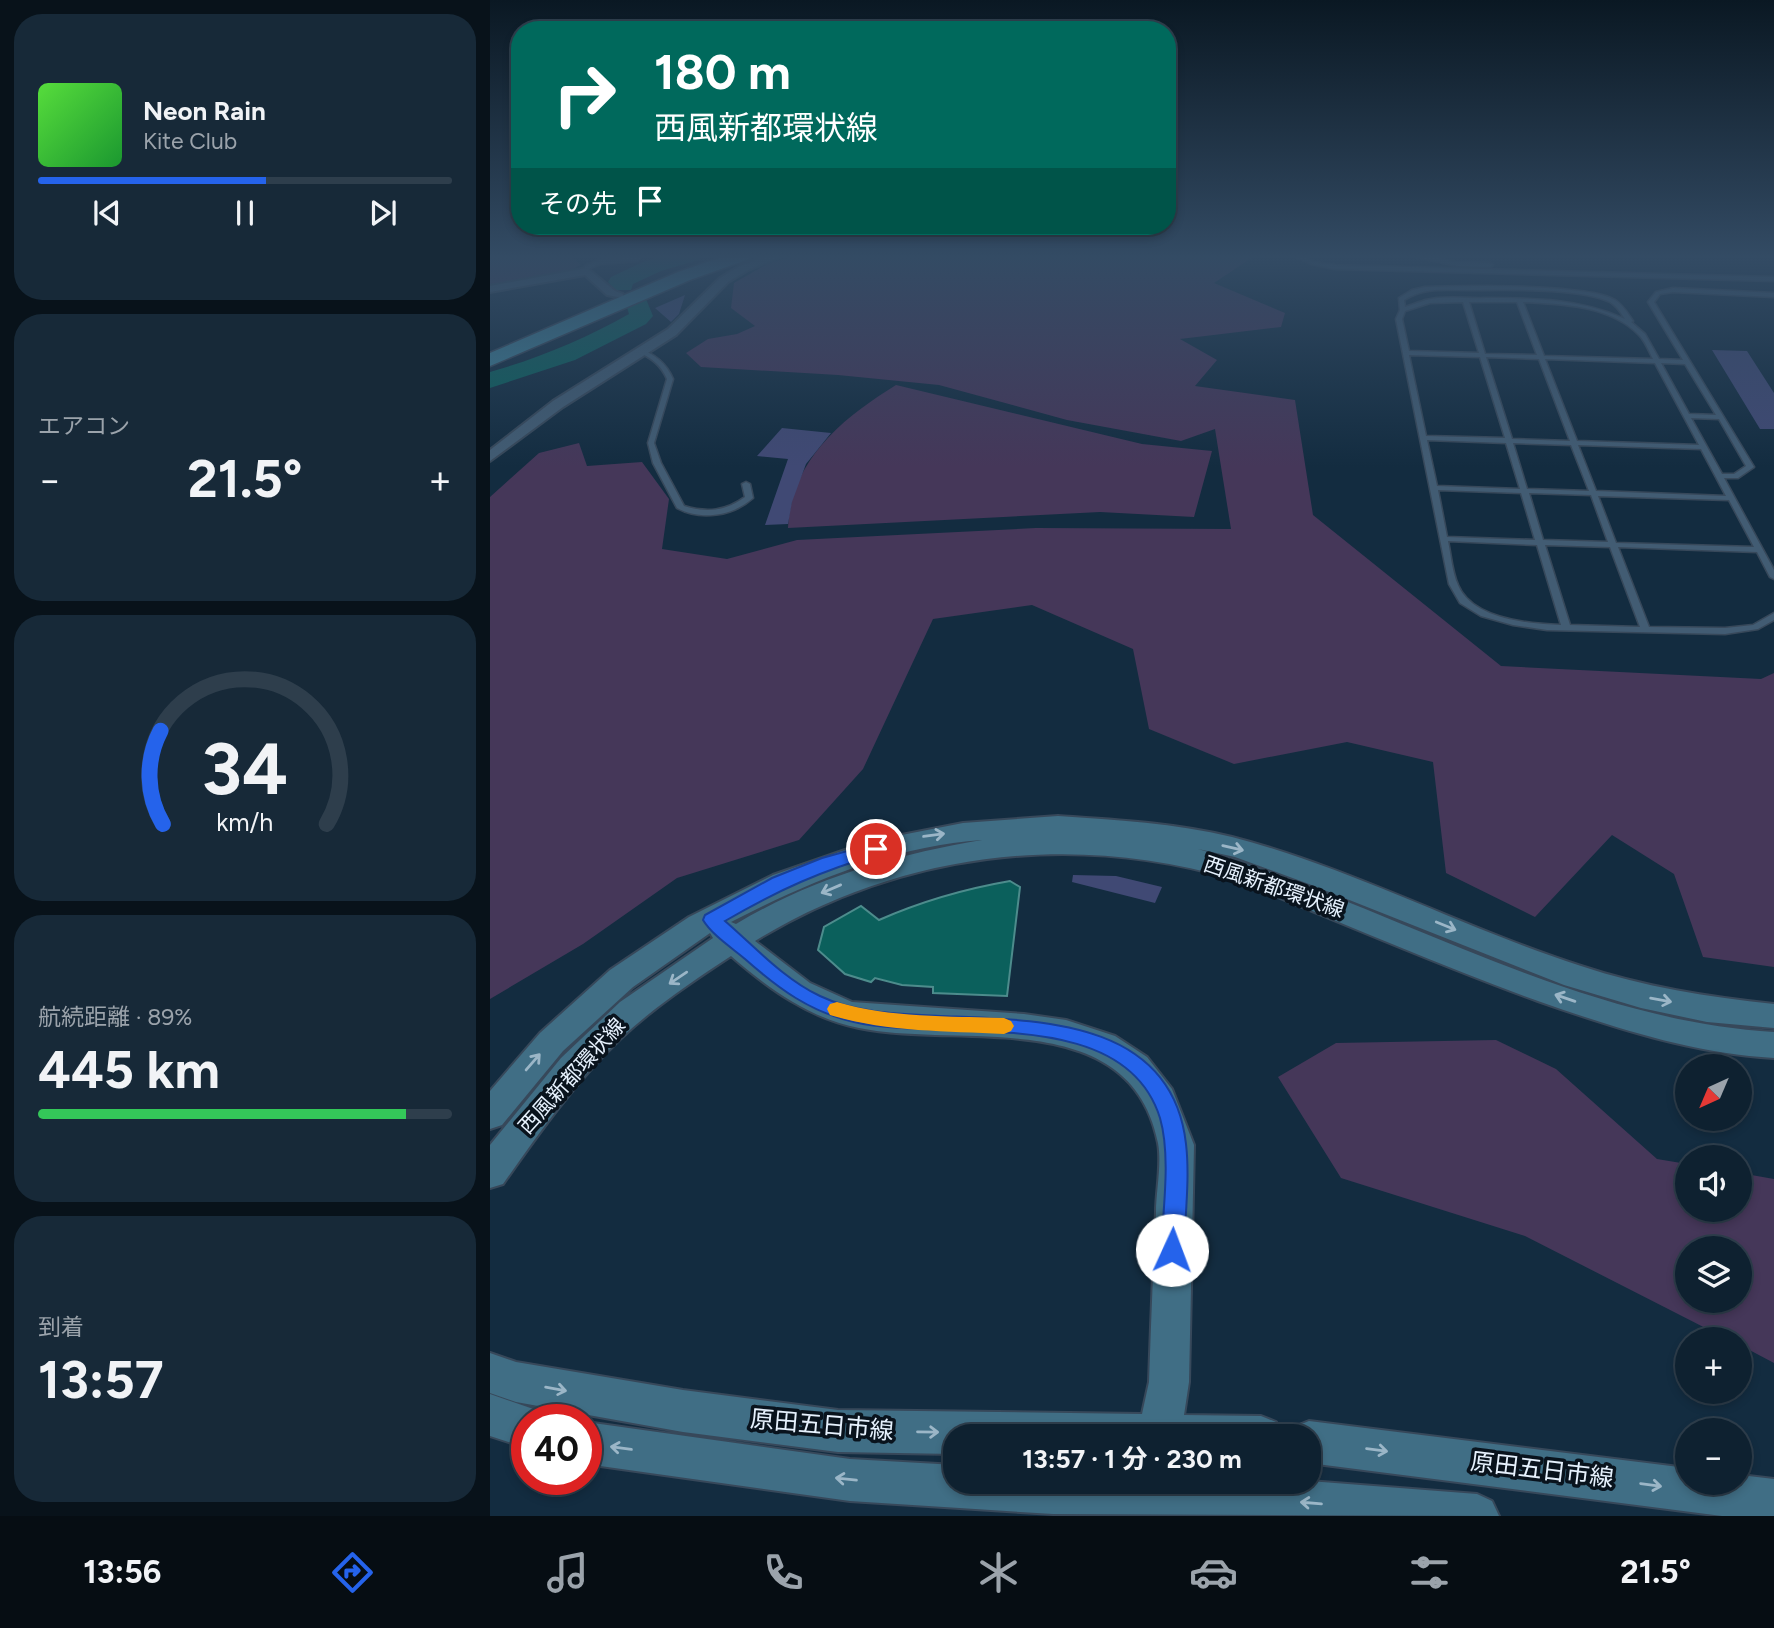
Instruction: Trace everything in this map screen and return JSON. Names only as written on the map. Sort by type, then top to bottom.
[{"type":"main road","points":[[490,352],[550,326]]},
{"type":"main road","points":[[490,360],[569,326]]},
{"type":"street","points":[[490,457],[558,404],[678,326]]},
{"type":"street","name":"西風新都環状線","points":[[490,1174],[537,1108],[593,1047],[630,1011],[779,883],[828,862],[924,836],[989,828],[1062,825],[1126,828],[1189,838],[1252,853],[1359,891],[1524,958],[1645,997],[1752,1016],[1774,1016]]},
{"type":"street","name":"西風新都環状線","points":[[490,1115],[564,1027],[646,959],[833,887],[907,864],[976,850],[1043,844],[1113,846],[1180,856],[1238,870],[1507,979],[1640,1024],[1753,1045],[1774,1045]]},
{"type":"street","points":[[723,930],[785,983],[814,1002],[845,1012],[923,1023],[1033,1027],[1077,1035],[1112,1049],[1138,1067],[1159,1092],[1170,1118],[1176,1145],[1168,1382],[1161,1424]]},
{"type":"street","name":"原田五日市線","points":[[490,1373],[516,1382],[683,1411],[838,1431],[943,1433]]},
{"type":"street","points":[[490,1415],[511,1422]]},
{"type":"street","name":"原田五日市線","points":[[1321,1444],[1774,1501]]},
{"type":"street","points":[[602,1445],[850,1480],[1159,1498],[1263,1499],[1477,1516]]},
{"type":"lane","points":[[1401,326],[1426,438],[1453,584],[1464,601],[1484,614],[1513,622],[1566,627],[1724,631],[1755,627],[1774,616]]},
{"type":"lane","points":[[1474,326],[1566,627]]},
{"type":"lane","points":[[1529,326],[1646,630]]},
{"type":"lane","points":[[1635,326],[1643,335],[1774,577]]},
{"type":"lane","points":[[1665,326],[1750,467],[1735,476],[1718,476]]},
{"type":"lane","points":[[639,351],[652,355],[670,379],[651,443],[657,463],[681,508],[698,514],[719,514],[737,508],[749,498],[746,484]]},
{"type":"lane","points":[[1407,354],[1687,362]]},
{"type":"lane","points":[[1686,416],[1721,417]]},
{"type":"lane","points":[[1426,438],[1703,447]]},
{"type":"lane","points":[[1435,488],[1730,498]]},
{"type":"lane","points":[[1444,539],[1759,550]]},
{"type":"shaded area","points":[[755,326],[1281,326],[1180,339],[1217,360],[1195,386],[1295,400],[1313,515],[1501,666],[1761,679],[1774,673],[1774,967],[1703,957],[1674,874],[1612,835],[1535,917],[1446,873],[1433,762],[1347,742],[1234,764],[1149,729],[1133,649],[1032,605],[933,619],[863,769],[799,840],[677,878],[583,944],[490,999],[490,497],[539,453],[579,443],[587,466],[642,462],[669,499],[662,549],[727,559],[797,540],[1036,528],[1231,529],[1215,429],[1181,441],[1067,420],[939,385],[838,375],[701,367],[686,353],[708,339],[737,334]]},
{"type":"shaded area","points":[[896,385],[1142,444],[1212,451],[1194,517],[1100,512],[788,528],[791,503],[799,481],[823,443],[857,412]]},
{"type":"shaded area","points":[[1010,881],[1020,887],[1007,996],[933,993],[933,987],[902,985],[875,978],[871,982],[845,974],[818,950],[824,927],[861,906],[879,920],[943,896]]},
{"type":"shaded area","points":[[1496,1040],[1556,1069],[1657,1159],[1675,1162],[1675,1222],[1752,1222],[1752,1175],[1774,1179],[1774,1363],[1752,1351],[1752,1327],[1703,1327],[1676,1313],[1752,1313],[1752,1236],[1675,1236],[1675,1312],[1525,1236],[1341,1178],[1278,1077],[1336,1043]]},
{"type":"building","points":[[1712,350],[1747,351],[1774,393],[1774,429],[1760,429]]},
{"type":"building","points":[[782,428],[831,433],[806,464],[792,502],[788,524],[765,525],[788,459],[757,456]]},
{"type":"building","points":[[1073,875],[1116,876],[1162,887],[1155,903],[1072,882]]},
{"type":"waterway","points":[[490,380],[585,347],[626,326]]},
{"type":"slow traffic","points":[[837,1009],[855,1015],[923,1023],[1004,1026]]},
{"type":"route","points":[[876,849],[828,862],[779,883],[712,920],[760,963],[814,1002],[855,1015],[923,1023],[1033,1027],[1077,1035],[1112,1049],[1138,1067],[1159,1092],[1170,1118],[1176,1145],[1172,1250]]}]
